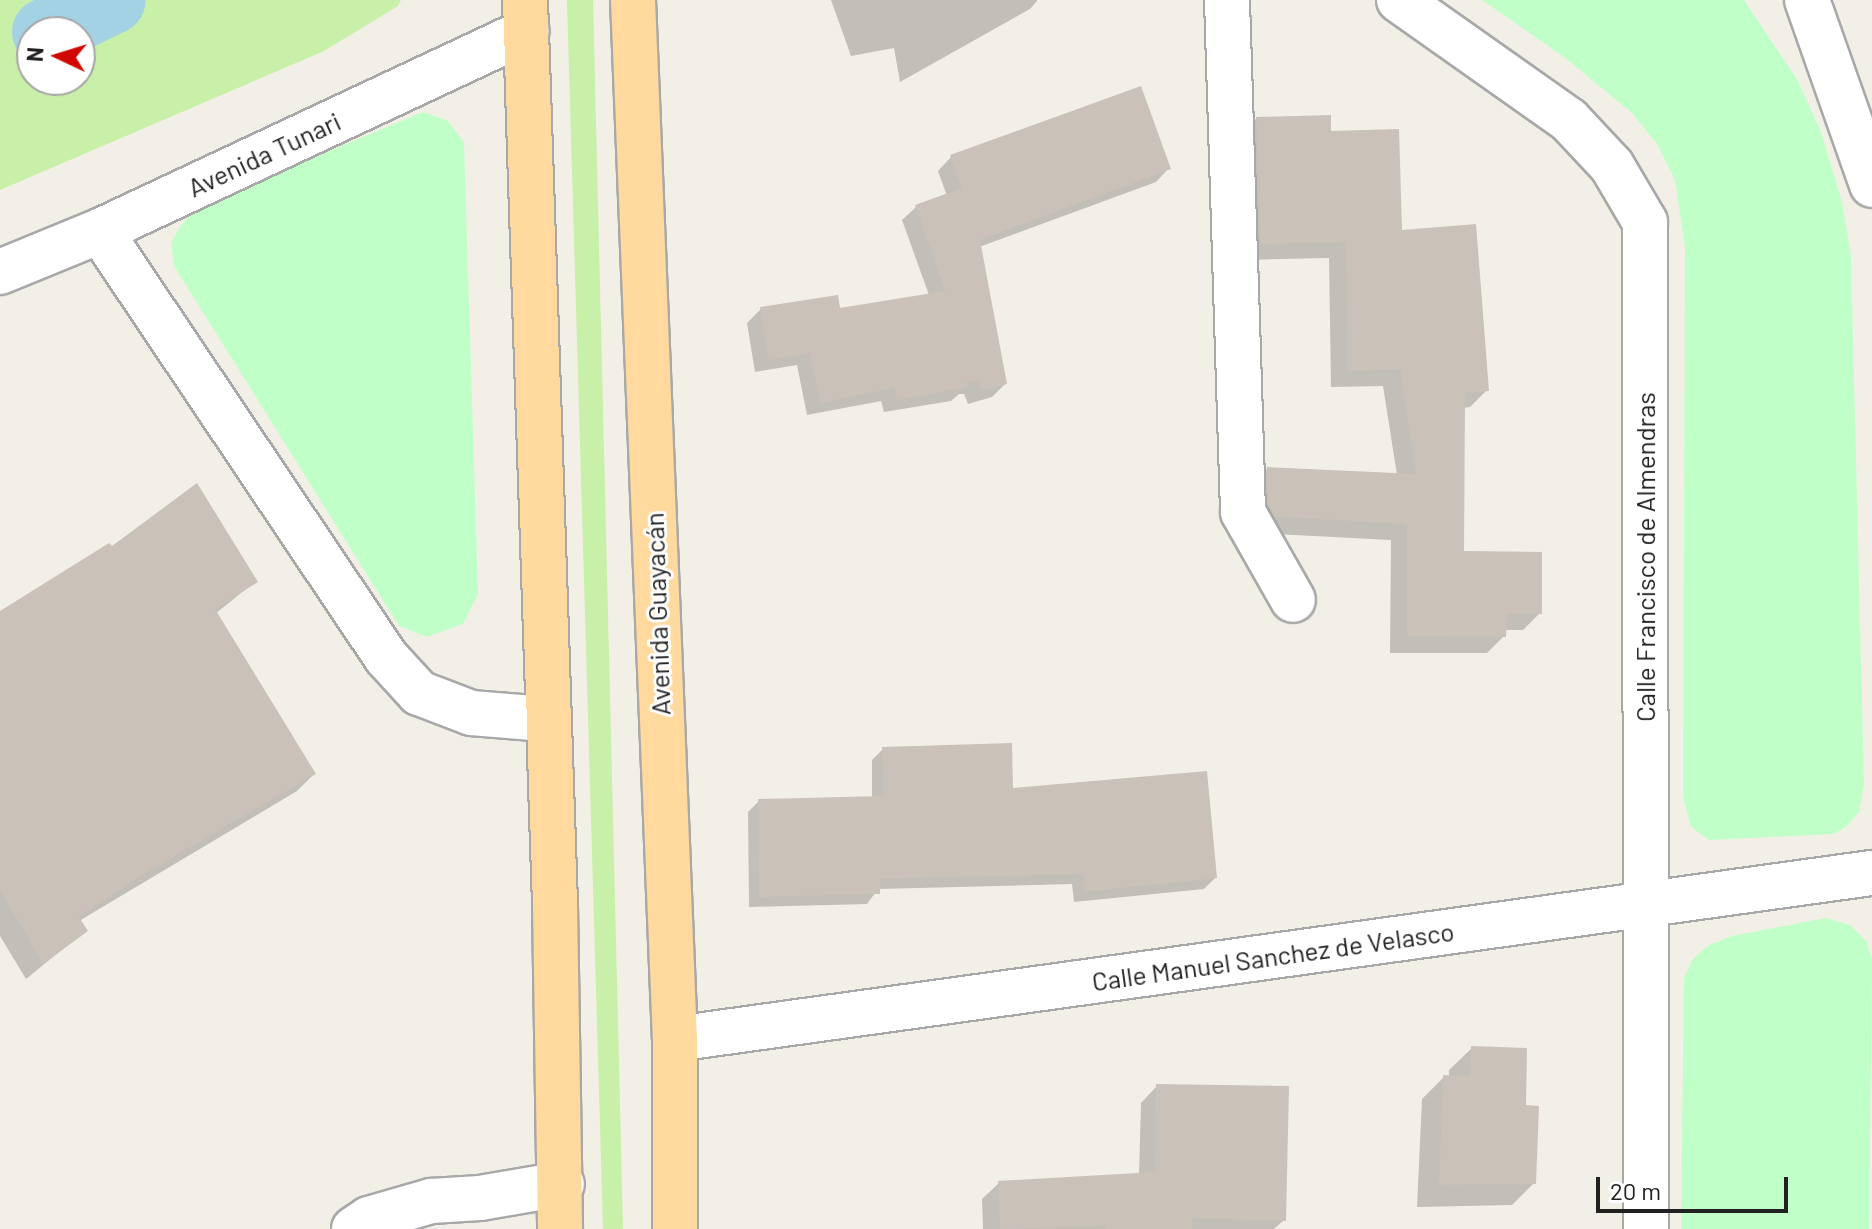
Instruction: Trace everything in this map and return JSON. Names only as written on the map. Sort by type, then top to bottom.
[{"type":"main road","name":"Avenida Guayacán","points":[[633,0],[675,1039],[675,1229]]},
{"type":"main road","points":[[526,16],[562,1184],[560,1229]]},
{"type":"street","points":[[1227,0],[1243,512],[1293,600]]},
{"type":"street","name":"Calle Francisco de Almendras","points":[[1399,0],[1569,120],[1612,166],[1645,222],[1646,1229]]},
{"type":"street","points":[[1807,0],[1872,185]]},
{"type":"street","name":"Avenida Tunari","points":[[0,272],[100,231],[526,16]]},
{"type":"street","points":[[100,231],[386,657],[419,693],[471,713],[546,719]]},
{"type":"street","name":"Calle Manuel Sanchez de Velasco","points":[[675,1039],[1872,873]]},
{"type":"street","points":[[354,1229],[369,1219],[431,1201],[480,1198],[562,1184]]},
{"type":"green space","points":[[0,0],[401,0],[398,6],[324,51],[0,190]]},
{"type":"green space","points":[[567,0],[593,0],[623,1229],[603,1229]]},
{"type":"green space","points":[[1482,0],[1744,0],[1797,79],[1821,132],[1842,202],[1851,256],[1864,784],[1859,812],[1846,827],[1833,834],[1709,840],[1691,827],[1683,796],[1685,247],[1675,180],[1657,144],[1632,113],[1564,57]]},
{"type":"green space","points":[[423,112],[448,121],[464,142],[478,594],[463,624],[427,637],[399,626],[174,266],[171,243],[181,225],[200,205]]},
{"type":"green space","points":[[1826,918],[1850,925],[1867,942],[1872,960],[1869,1229],[1681,1229],[1684,977],[1693,959],[1709,945],[1732,936]]},
{"type":"building","points":[[1141,86],[1171,169],[980,240],[1007,384],[981,391],[978,381],[967,381],[967,388],[897,400],[894,388],[820,403],[810,353],[768,360],[760,307],[838,295],[840,308],[945,291],[915,205],[962,188],[950,155]]},
{"type":"building","points":[[1331,115],[1331,131],[1399,129],[1402,230],[1476,224],[1489,391],[1465,393],[1464,551],[1542,552],[1542,614],[1507,614],[1506,637],[1407,636],[1407,524],[1275,517],[1268,505],[1267,467],[1416,474],[1400,369],[1347,371],[1346,242],[1260,244],[1256,117]]},
{"type":"building","points":[[197,483],[258,582],[215,609],[316,774],[149,871],[79,917],[88,931],[43,964],[0,890],[0,611],[109,543],[112,546]]},
{"type":"building","points":[[1012,743],[1013,788],[1207,771],[1217,878],[1084,892],[1083,874],[880,879],[880,894],[759,897],[758,799],[883,796],[882,747]]},
{"type":"building","points":[[1471,1046],[1527,1048],[1526,1105],[1539,1106],[1536,1184],[1439,1185],[1443,1075],[1470,1077]]},
{"type":"building","points":[[1156,1084],[1289,1086],[1286,1221],[1192,1218],[1192,1229],[1106,1229],[1106,1226],[1000,1229],[998,1181],[1155,1172]]},
{"type":"waterway","points":[[79,16],[112,0]]}]
